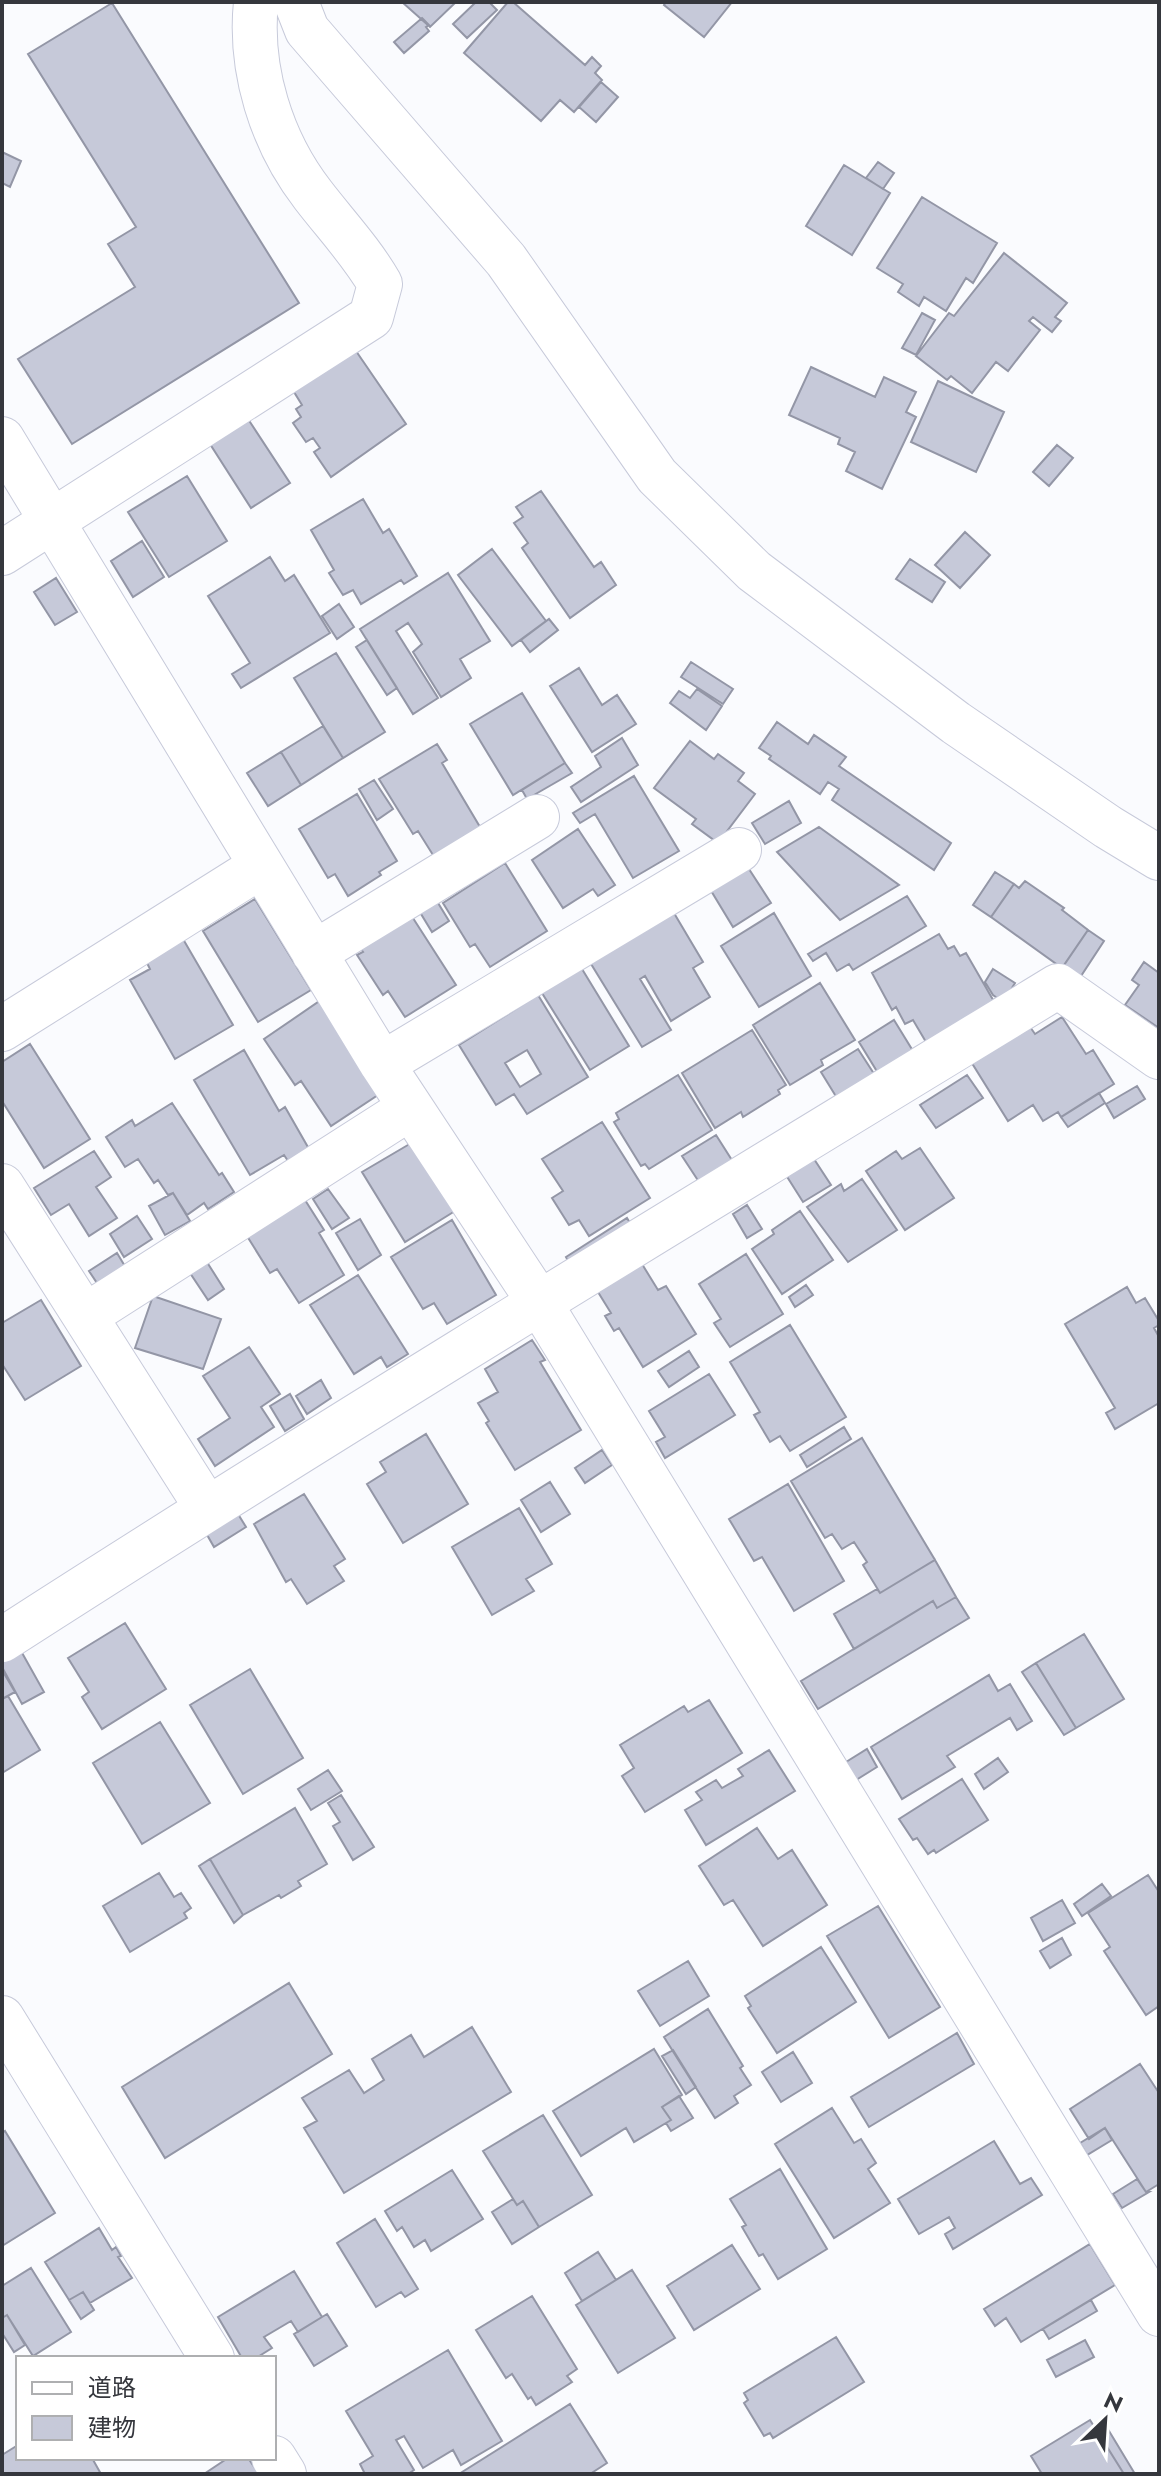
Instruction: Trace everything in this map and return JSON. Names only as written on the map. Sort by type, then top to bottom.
[{"type":"street","points":[[2,553],[371,317],[380,284],[363,254],[311,192],[281,142],[264,98],[253,28],[256,2]]},
{"type":"street","points":[[296,2],[307,30],[506,260],[657,476],[754,571],[956,723],[1108,827],[1159,858]]},
{"type":"street","points":[[2,439],[382,1064],[539,1302],[1159,2314]]},
{"type":"street","points":[[314,953],[537,817]]},
{"type":"street","points":[[382,1064],[739,850]]},
{"type":"street","points":[[2,1029],[261,866]]},
{"type":"street","points":[[2,1640],[207,1508],[539,1302],[1058,986],[1159,1057]]},
{"type":"street","points":[[85,1316],[410,1108]]},
{"type":"street","points":[[2,1186],[207,1508]]},
{"type":"street","points":[[2,2018],[211,2356]]},
{"type":"building","points":[[402,2],[456,2],[430,27]]},
{"type":"building","points":[[476,2],[489,2],[497,10],[467,38],[453,24]]},
{"type":"building","points":[[508,2],[513,2],[585,65],[592,57],[601,66],[595,73],[602,80],[574,112],[560,100],[541,121],[464,53]]},
{"type":"building","points":[[666,2],[732,2],[704,37],[664,5]]},
{"type":"building","points":[[112,3],[299,303],[72,444],[18,359],[135,287],[108,244],[136,227],[28,54]]},
{"type":"building","points":[[422,18],[429,25],[426,27],[429,31],[404,53],[394,42]]},
{"type":"building","points":[[601,82],[618,97],[596,122],[579,107]]},
{"type":"building","points":[[2,152],[21,161],[10,187],[2,183]]},
{"type":"building","points":[[878,162],[894,173],[883,189],[866,178]]},
{"type":"building","points":[[844,165],[890,193],[852,255],[806,226]]},
{"type":"building","points":[[922,197],[997,243],[973,283],[966,278],[946,311],[924,297],[919,306],[898,292],[903,284],[877,268]]},
{"type":"building","points":[[1004,253],[1067,303],[1055,317],[1061,321],[1052,332],[1033,317],[1029,321],[1040,330],[1008,371],[996,362],[972,393],[951,376],[947,380],[916,356],[949,313],[954,316]]},
{"type":"building","points":[[922,313],[935,320],[916,355],[902,348]]},
{"type":"building","points":[[356,351],[406,424],[331,477],[314,452],[320,448],[313,438],[306,442],[293,423],[301,417],[296,409],[302,405],[294,392]]},
{"type":"building","points":[[811,367],[875,397],[884,377],[916,392],[906,412],[916,417],[882,489],[846,471],[855,452],[838,444],[840,438],[789,415]]},
{"type":"building","points":[[938,381],[1004,412],[976,472],[911,442]]},
{"type":"building","points":[[248,419],[290,483],[251,508],[210,444]]},
{"type":"building","points":[[1057,445],[1073,458],[1049,486],[1033,472]]},
{"type":"building","points":[[187,476],[227,541],[169,577],[128,512]]},
{"type":"building","points":[[541,491],[594,567],[601,562],[616,585],[570,618],[522,548],[528,543],[514,523],[523,517],[516,507]]},
{"type":"building","points":[[363,499],[383,533],[389,529],[417,576],[404,584],[401,580],[361,604],[353,590],[343,595],[329,573],[334,570],[311,530]]},
{"type":"building","points":[[965,532],[990,555],[960,588],[935,565]]},
{"type":"building","points":[[142,541],[164,577],[133,597],[111,561]]},
{"type":"building","points":[[492,549],[546,621],[512,646],[458,575]]},
{"type":"building","points":[[270,557],[285,581],[294,575],[330,633],[241,688],[232,674],[250,663],[208,596]]},
{"type":"building","points":[[910,559],[945,582],[932,602],[896,579]]},
{"type":"building","points":[[448,573],[490,641],[460,659],[471,678],[441,697],[413,652],[422,644],[408,623],[396,631],[438,698],[413,714],[360,629]]},
{"type":"building","points":[[56,578],[77,612],[55,625],[34,592]]},
{"type":"building","points":[[339,604],[354,627],[337,639],[322,616]]},
{"type":"building","points":[[549,619],[558,630],[530,652],[521,640]]},
{"type":"building","points":[[367,640],[397,688],[387,695],[356,647]]},
{"type":"building","points":[[336,653],[385,732],[343,758],[294,678]]},
{"type":"building","points":[[691,662],[733,689],[723,704],[681,677]]},
{"type":"building","points":[[579,668],[602,705],[617,695],[636,724],[592,752],[550,686]]},
{"type":"building","points":[[697,689],[722,706],[706,730],[670,703],[679,691],[690,698]]},
{"type":"building","points":[[522,693],[565,763],[513,795],[470,724]]},
{"type":"building","points":[[777,722],[808,744],[814,735],[846,757],[839,766],[951,843],[934,870],[832,800],[839,789],[828,782],[820,794],[769,759],[771,756],[759,748]]},
{"type":"building","points":[[323,726],[343,758],[301,785],[281,752]]},
{"type":"building","points":[[622,738],[638,765],[581,802],[571,787],[601,767],[595,756]]},
{"type":"building","points":[[690,741],[714,759],[718,754],[744,773],[738,781],[755,794],[718,843],[692,824],[696,819],[654,788]]},
{"type":"building","points":[[437,744],[447,760],[442,763],[480,827],[433,855],[418,831],[413,834],[379,779]]},
{"type":"building","points":[[281,752],[301,785],[268,806],[247,773]]},
{"type":"building","points":[[565,763],[572,773],[527,799],[522,790]]},
{"type":"building","points":[[634,776],[679,851],[633,878],[595,814],[580,823],[573,813]]},
{"type":"building","points":[[374,780],[393,809],[377,820],[359,789]]},
{"type":"building","points":[[357,794],[397,861],[348,896],[335,874],[328,878],[299,829]]},
{"type":"building","points":[[789,801],[801,823],[765,844],[752,823]]},
{"type":"building","points":[[819,827],[899,885],[840,920],[777,852]]},
{"type":"building","points":[[578,829],[615,885],[598,896],[593,889],[563,908],[532,860]]},
{"type":"building","points":[[505,863],[547,931],[490,967],[475,944],[470,947],[443,903]]},
{"type":"building","points":[[747,866],[771,903],[733,927],[710,889]]},
{"type":"building","points":[[995,872],[1014,884],[991,917],[973,905]]},
{"type":"building","points":[[1025,881],[1064,908],[1062,910],[1088,930],[1062,968],[991,917],[1014,884],[1019,888]]},
{"type":"building","points":[[907,896],[926,926],[853,970],[849,964],[837,971],[826,953],[813,961],[808,954]]},
{"type":"building","points":[[435,898],[449,921],[432,932],[418,909]]},
{"type":"building","points":[[255,899],[311,990],[258,1022],[203,931]]},
{"type":"building","points":[[671,908],[703,962],[693,968],[710,997],[671,1021],[645,976],[640,979],[671,1030],[642,1047],[588,959]]},
{"type":"building","points":[[774,913],[811,976],[759,1007],[721,946]]},
{"type":"building","points":[[411,915],[456,985],[405,1017],[388,991],[383,995],[357,955],[363,952],[360,948]]},
{"type":"building","points":[[1088,930],[1104,941],[1079,979],[1062,968]]},
{"type":"building","points":[[939,934],[948,949],[954,946],[960,956],[966,953],[996,1005],[929,1047],[913,1020],[905,1024],[896,1007],[892,1010],[872,973]]},
{"type":"building","points":[[183,939],[233,1025],[175,1059],[130,980],[150,969],[146,961]]},
{"type":"building","points":[[1144,962],[1159,973],[1159,1028],[1125,1005],[1139,985],[1132,980]]},
{"type":"building","points":[[582,969],[629,1046],[590,1070],[542,993]]},
{"type":"building","points":[[993,969],[1015,983],[1003,1002],[993,995],[985,982]]},
{"type":"building","points":[[820,983],[855,1040],[821,1060],[823,1065],[790,1085],[753,1025]]},
{"type":"building","points":[[538,995],[588,1077],[527,1114],[514,1094],[496,1105],[459,1045]],"holes":[[[527,1050],[541,1074],[520,1087],[505,1063]]]},
{"type":"building","points":[[321,1000],[384,1091],[331,1126],[301,1081],[295,1085],[264,1039]]},
{"type":"building","points":[[1062,1017],[1086,1054],[1093,1050],[1114,1084],[1061,1117],[1058,1112],[1043,1121],[1033,1105],[1008,1121],[970,1060],[1028,1024],[1035,1034]]},
{"type":"building","points":[[894,1020],[913,1051],[878,1073],[859,1042]]},
{"type":"building","points":[[752,1030],[786,1085],[778,1090],[780,1094],[743,1117],[741,1112],[715,1128],[682,1073]]},
{"type":"building","points":[[30,1044],[90,1139],[44,1168],[2,1101],[2,1062]]},
{"type":"building","points":[[858,1049],[878,1080],[840,1103],[821,1072]]},
{"type":"building","points":[[244,1050],[279,1111],[285,1107],[309,1149],[288,1161],[284,1155],[250,1175],[194,1080]]},
{"type":"building","points":[[678,1075],[712,1130],[649,1169],[645,1164],[641,1166],[614,1122],[619,1119],[616,1113]]},
{"type":"building","points":[[967,1075],[983,1098],[936,1128],[920,1105]]},
{"type":"building","points":[[1137,1086],[1145,1099],[1114,1118],[1106,1104]]},
{"type":"building","points":[[1099,1093],[1105,1103],[1068,1127],[1061,1117]]},
{"type":"building","points":[[172,1103],[219,1175],[222,1173],[234,1192],[208,1209],[204,1203],[187,1215],[173,1193],[168,1195],[158,1180],[154,1183],[138,1159],[125,1167],[106,1137],[132,1120],[135,1126]]},
{"type":"building","points":[[602,1122],[650,1198],[589,1236],[579,1220],[569,1225],[552,1198],[563,1191],[542,1159]]},
{"type":"building","points":[[716,1135],[735,1165],[701,1185],[682,1156]]},
{"type":"building","points":[[413,1142],[455,1211],[405,1242],[362,1172]]},
{"type":"building","points":[[920,1148],[954,1198],[905,1230],[866,1171],[896,1151],[902,1159]]},
{"type":"building","points":[[94,1151],[111,1177],[96,1187],[117,1218],[89,1236],[69,1204],[51,1215],[34,1188]]},
{"type":"building","points":[[814,1159],[831,1185],[803,1202],[786,1175]]},
{"type":"building","points":[[862,1179],[897,1230],[848,1262],[807,1207],[841,1184],[844,1191]]},
{"type":"building","points":[[328,1189],[349,1218],[332,1229],[313,1199]]},
{"type":"building","points":[[173,1193],[190,1221],[165,1235],[149,1206]]},
{"type":"building","points":[[305,1200],[324,1230],[319,1233],[344,1275],[299,1303],[277,1269],[270,1273],[247,1236]]},
{"type":"building","points":[[747,1205],[762,1229],[747,1238],[733,1214]]},
{"type":"building","points":[[800,1211],[833,1260],[782,1294],[752,1249],[774,1234],[772,1230]]},
{"type":"building","points":[[137,1216],[152,1239],[124,1257],[110,1234]]},
{"type":"building","points":[[627,1218],[633,1228],[572,1267],[566,1257]]},
{"type":"building","points":[[360,1219],[381,1255],[358,1270],[336,1233]]},
{"type":"building","points":[[452,1220],[496,1295],[447,1324],[434,1303],[423,1309],[391,1257]]},
{"type":"building","points":[[117,1253],[126,1268],[99,1286],[89,1271]]},
{"type":"building","points":[[746,1254],[783,1314],[730,1347],[714,1323],[721,1319],[699,1284]]},
{"type":"building","points":[[205,1259],[224,1289],[208,1300],[188,1270]]},
{"type":"building","points":[[642,1264],[658,1290],[666,1286],[696,1334],[643,1367],[619,1328],[614,1331],[605,1316],[611,1313],[598,1292]]},
{"type":"building","points":[[358,1275],[408,1354],[387,1367],[381,1357],[354,1374],[310,1305]]},
{"type":"building","points":[[806,1285],[813,1295],[795,1307],[789,1297]]},
{"type":"building","points":[[1127,1287],[1136,1303],[1145,1298],[1159,1321],[1154,1328],[1159,1337],[1159,1403],[1115,1429],[1106,1413],[1115,1408],[1065,1324]]},
{"type":"building","points":[[153,1296],[221,1319],[203,1369],[135,1348]]},
{"type":"building","points":[[41,1300],[81,1366],[25,1400],[2,1364],[2,1323]]},
{"type":"building","points":[[790,1325],[846,1417],[790,1451],[780,1436],[770,1442],[754,1415],[760,1412],[730,1362]]},
{"type":"building","points":[[532,1340],[545,1360],[540,1362],[581,1430],[515,1470],[486,1423],[489,1421],[478,1403],[498,1392],[485,1369]]},
{"type":"building","points":[[249,1347],[280,1394],[261,1407],[274,1427],[215,1466],[198,1439],[230,1418],[203,1376]]},
{"type":"building","points":[[689,1351],[699,1367],[669,1387],[658,1371]]},
{"type":"building","points":[[709,1374],[735,1415],[665,1458],[656,1442],[665,1437],[649,1411]]},
{"type":"building","points":[[321,1380],[331,1398],[307,1414],[296,1396]]},
{"type":"building","points":[[290,1394],[304,1419],[285,1431],[270,1406]]},
{"type":"building","points":[[844,1427],[851,1439],[807,1467],[800,1455]]},
{"type":"building","points":[[426,1434],[468,1504],[403,1543],[367,1484],[386,1472],[380,1462]]},
{"type":"building","points":[[862,1438],[935,1560],[880,1593],[863,1565],[867,1562],[854,1542],[842,1549],[832,1534],[825,1538],[791,1481]]},
{"type":"building","points":[[602,1450],[612,1465],[585,1483],[575,1468]]},
{"type":"building","points":[[550,1482],[570,1514],[541,1532],[521,1500]]},
{"type":"building","points":[[788,1484],[844,1581],[794,1611],[762,1557],[754,1561],[729,1519]]},
{"type":"building","points":[[304,1494],[345,1559],[334,1566],[344,1581],[307,1604],[291,1579],[286,1582],[254,1524]]},
{"type":"building","points":[[519,1508],[552,1564],[526,1579],[534,1591],[492,1615],[452,1547]]},
{"type":"building","points":[[238,1514],[246,1527],[214,1547],[206,1533]]},
{"type":"building","points":[[935,1560],[956,1597],[937,1608],[933,1601],[854,1649],[834,1614],[877,1589],[880,1593]]},
{"type":"building","points":[[956,1597],[969,1618],[818,1709],[801,1681],[933,1601],[937,1608]]},
{"type":"building","points":[[125,1623],[166,1689],[102,1729],[82,1697],[89,1692],[68,1658]]},
{"type":"building","points":[[1084,1634],[1124,1699],[1076,1728],[1036,1663]]},
{"type":"building","points":[[21,1651],[44,1692],[22,1704],[2,1667],[2,1662]]},
{"type":"building","points":[[1036,1663],[1076,1728],[1064,1735],[1022,1672]]},
{"type":"building","points":[[250,1669],[303,1758],[243,1794],[190,1705]]},
{"type":"building","points":[[2,1670],[15,1692],[2,1699]]},
{"type":"building","points":[[989,1675],[998,1691],[1010,1684],[1032,1721],[1017,1730],[1010,1718],[947,1756],[955,1767],[902,1799],[871,1747]]},
{"type":"building","points":[[8,1696],[40,1750],[2,1773],[2,1699]]},
{"type":"building","points":[[709,1700],[742,1753],[645,1812],[622,1776],[634,1768],[620,1745],[684,1706],[688,1712]]},
{"type":"building","points":[[160,1722],[210,1803],[142,1844],[93,1763]]},
{"type":"building","points":[[867,1749],[877,1767],[856,1780],[846,1762]]},
{"type":"building","points":[[769,1750],[795,1791],[706,1845],[685,1810],[702,1800],[696,1792],[716,1780],[722,1788],[743,1776],[738,1769]]},
{"type":"building","points":[[998,1758],[1008,1772],[984,1789],[975,1774]]},
{"type":"building","points":[[328,1770],[342,1791],[311,1810],[298,1789]]},
{"type":"building","points":[[962,1779],[988,1820],[936,1853],[934,1850],[928,1854],[917,1838],[913,1840],[899,1819]]},
{"type":"building","points":[[341,1795],[374,1847],[353,1860],[333,1826],[340,1822],[328,1803]]},
{"type":"building","points":[[295,1808],[327,1864],[298,1881],[301,1886],[243,1915],[210,1859]]},
{"type":"building","points":[[757,1828],[778,1859],[792,1850],[827,1905],[763,1946],[733,1900],[724,1905],[699,1866]]},
{"type":"building","points":[[210,1859],[243,1915],[234,1923],[199,1866]]},
{"type":"building","points":[[159,1873],[174,1897],[181,1893],[191,1908],[184,1913],[187,1918],[130,1952],[103,1906]]},
{"type":"building","points":[[1148,1875],[1159,1892],[1159,2006],[1146,2015],[1104,1951],[1110,1947],[1088,1913]]},
{"type":"building","points":[[1102,1884],[1111,1896],[1082,1916],[1074,1904]]},
{"type":"building","points":[[1062,1900],[1075,1923],[1043,1941],[1031,1918]]},
{"type":"building","points":[[878,1906],[940,2007],[889,2038],[827,1936]]},
{"type":"building","points":[[1062,1938],[1071,1955],[1050,1968],[1040,1951]]},
{"type":"building","points":[[821,1947],[856,2002],[777,2053],[748,2008],[751,2006],[745,1996]]},
{"type":"building","points":[[688,1961],[709,1996],[660,2026],[638,1991]]},
{"type":"building","points":[[289,1983],[332,2054],[165,2158],[122,2087]]},
{"type":"building","points":[[708,2009],[751,2085],[734,2096],[738,2103],[715,2118],[664,2037]]},
{"type":"building","points":[[472,2027],[511,2092],[344,2193],[304,2128],[317,2121],[302,2098],[349,2070],[364,2093],[384,2080],[372,2059],[411,2035],[424,2057]]},
{"type":"building","points":[[957,2033],[974,2064],[869,2127],[851,2097]]},
{"type":"building","points":[[654,2049],[682,2095],[662,2107],[671,2120],[634,2142],[626,2128],[581,2156],[553,2111]]},
{"type":"building","points":[[673,2050],[696,2087],[686,2094],[662,2056]]},
{"type":"building","points":[[793,2052],[812,2083],[781,2102],[762,2072]]},
{"type":"building","points":[[1140,2064],[1159,2093],[1159,2184],[1146,2192],[1105,2128],[1089,2139],[1070,2109]]},
{"type":"building","points":[[679,2096],[693,2118],[671,2131],[666,2123],[671,2120],[662,2107]]},
{"type":"building","points":[[832,2108],[854,2143],[861,2139],[876,2163],[868,2169],[890,2203],[834,2238],[775,2144]]},
{"type":"building","points":[[543,2115],[592,2195],[539,2227],[523,2201],[517,2205],[483,2151]]},
{"type":"building","points":[[1105,2128],[1112,2140],[1087,2155],[1080,2143]]},
{"type":"building","points":[[5,2131],[55,2213],[2,2246],[2,2133]]},
{"type":"building","points":[[994,2141],[1020,2184],[1031,2178],[1042,2195],[953,2249],[945,2234],[955,2228],[949,2217],[919,2234],[898,2199]]},
{"type":"building","points":[[780,2169],[827,2249],[778,2279],[763,2254],[759,2256],[742,2227],[746,2225],[730,2199]]},
{"type":"building","points":[[452,2170],[483,2219],[431,2251],[425,2240],[414,2247],[402,2227],[397,2231],[385,2211]]},
{"type":"building","points":[[1137,2179],[1149,2192],[1122,2208],[1113,2194]]},
{"type":"building","points":[[513,2199],[517,2205],[523,2201],[539,2227],[512,2244],[492,2212]]},
{"type":"building","points":[[375,2219],[418,2289],[405,2297],[401,2292],[376,2307],[337,2243]]},
{"type":"building","points":[[99,2228],[112,2250],[116,2247],[121,2256],[118,2257],[132,2278],[90,2303],[83,2292],[69,2300],[45,2262]]},
{"type":"building","points":[[1090,2244],[1115,2285],[1021,2342],[1006,2318],[995,2326],[984,2309]]},
{"type":"building","points":[[732,2245],[760,2289],[694,2330],[667,2286]]},
{"type":"building","points":[[598,2252],[616,2280],[582,2301],[565,2273]]},
{"type":"building","points":[[31,2268],[71,2332],[33,2356],[7,2315],[2,2318],[2,2286]]},
{"type":"building","points":[[632,2270],[675,2338],[618,2373],[576,2305]]},
{"type":"building","points":[[294,2271],[322,2317],[298,2332],[291,2321],[264,2337],[272,2348],[259,2356],[241,2356],[218,2317]]},
{"type":"building","points":[[83,2292],[94,2310],[81,2319],[69,2300]]},
{"type":"building","points":[[532,2296],[577,2369],[567,2376],[572,2382],[536,2405],[531,2397],[528,2399],[512,2374],[506,2378],[476,2330]]},
{"type":"building","points":[[1091,2300],[1097,2311],[1049,2339],[1043,2329]]},
{"type":"building","points":[[327,2314],[347,2346],[314,2366],[294,2334]]},
{"type":"building","points":[[7,2315],[25,2345],[14,2352],[2,2333],[2,2318]]},
{"type":"building","points":[[836,2337],[864,2382],[773,2438],[770,2433],[764,2436],[744,2403],[748,2400],[744,2393]]},
{"type":"building","points":[[1085,2340],[1094,2357],[1056,2377],[1047,2360]]},
{"type":"building","points":[[448,2350],[502,2441],[461,2465],[453,2450],[423,2468],[404,2436],[396,2440],[414,2470],[408,2474],[365,2474],[360,2464],[373,2456],[346,2411]]},
{"type":"building","points":[[570,2404],[607,2463],[590,2474],[459,2474]]},
{"type":"building","points":[[1090,2420],[1124,2474],[1042,2474],[1031,2456]]},
{"type":"building","points":[[1103,2421],[1135,2474],[1124,2474],[1094,2426]]},
{"type":"building","points":[[16,2446],[16,2460],[93,2460],[101,2474],[2,2474],[2,2455]]},
{"type":"building","points":[[225,2460],[249,2460],[259,2474],[204,2474]]}]
